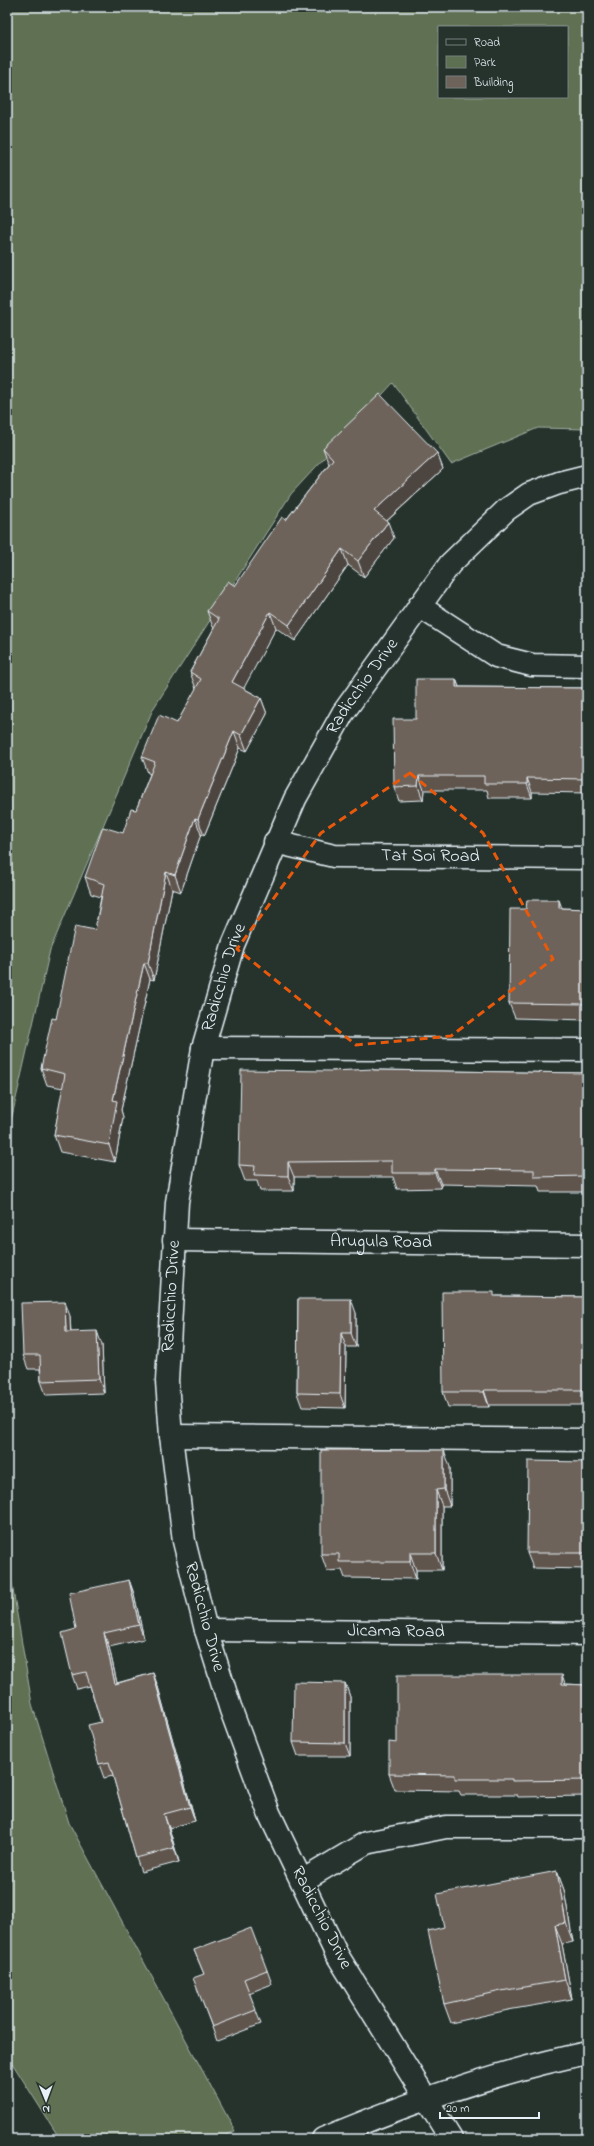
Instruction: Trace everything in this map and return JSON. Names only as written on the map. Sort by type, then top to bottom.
[{"type":"street","name":"Radicchio Drive","points":[[451,2139],[428,2099],[336,1953],[269,1813],[231,1710],[206,1630],[184,1541],[171,1436],[166,1380],[174,1240],[185,1147],[203,1048],[232,945],[275,842],[295,799],[344,713],[450,564],[506,510],[529,494],[559,483],[587,476]]},
{"type":"street","points":[[419,606],[496,656],[532,665],[587,666]]},
{"type":"street","name":"Tat Soi Road","points":[[275,842],[334,856],[587,858]]},
{"type":"street","points":[[203,1048],[587,1050]]},
{"type":"street","name":"Arugula Road","points":[[174,1240],[587,1246]]},
{"type":"street","points":[[171,1436],[587,1440]]},
{"type":"street","name":"Jicama Road","points":[[206,1630],[587,1634]]},
{"type":"street","points":[[302,1881],[366,1843],[446,1827],[587,1827]]},
{"type":"street","points":[[323,2139],[380,2115],[499,2075],[587,2053]]},
{"type":"highlighted area","points":[[410,773],[483,833],[553,959],[451,1036],[356,1045],[237,949],[321,833]]},
{"type":"green space","points":[[7,7],[587,7],[587,429],[538,428],[451,464],[393,383],[291,494],[153,709],[50,950],[7,1138]]},
{"type":"green space","points":[[7,1554],[32,1704],[69,1823],[235,2131],[219,2139],[60,2139],[7,2055]]},
{"type":"building","points":[[380,394],[437,453],[374,511],[388,522],[358,561],[342,549],[289,625],[270,612],[232,682],[261,698],[241,735],[234,731],[198,819],[195,818],[175,875],[166,872],[148,963],[144,963],[113,1100],[117,1101],[109,1145],[54,1135],[65,1074],[41,1068],[52,1018],[56,1019],[75,926],[95,930],[104,884],[85,877],[103,827],[123,833],[131,809],[136,810],[155,762],[142,757],[159,715],[177,723],[201,679],[190,672],[219,619],[207,611],[228,581],[235,586],[282,517],[286,520],[333,459],[323,448]]},
{"type":"building","points":[[416,679],[456,679],[456,687],[587,688],[587,779],[527,778],[527,784],[484,784],[484,776],[419,776],[418,786],[394,787],[393,719],[416,719]]},
{"type":"building","points":[[527,900],[559,900],[559,908],[587,909],[587,1004],[509,1003],[510,909],[526,909]]},
{"type":"building","points":[[373,1069],[587,1073],[587,1176],[534,1177],[534,1170],[435,1169],[435,1173],[392,1173],[392,1161],[288,1162],[288,1176],[254,1175],[255,1166],[239,1165],[241,1070],[332,1071]]},
{"type":"building","points":[[442,1292],[494,1292],[494,1296],[587,1297],[587,1390],[484,1390],[484,1392],[443,1392]]},
{"type":"building","points":[[298,1299],[351,1299],[351,1333],[341,1333],[340,1394],[297,1393]]},
{"type":"building","points":[[65,1302],[66,1332],[97,1331],[99,1379],[41,1381],[40,1355],[23,1355],[21,1303]]},
{"type":"building","points":[[321,1450],[444,1450],[444,1489],[436,1490],[436,1553],[410,1553],[410,1562],[339,1562],[339,1554],[321,1554]]},
{"type":"building","points":[[528,1461],[587,1462],[587,1553],[527,1553]]},
{"type":"building","points":[[129,1580],[139,1625],[104,1633],[115,1684],[153,1673],[190,1807],[164,1814],[174,1848],[136,1858],[109,1762],[99,1764],[88,1725],[101,1722],[86,1672],[72,1675],[62,1633],[76,1629],[69,1593]]},
{"type":"building","points":[[397,1675],[562,1675],[562,1684],[587,1685],[587,1780],[512,1781],[512,1779],[455,1779],[455,1775],[389,1774],[389,1742],[397,1743]]},
{"type":"building","points":[[294,1682],[345,1683],[345,1743],[293,1742]]},
{"type":"building","points":[[557,1871],[566,1923],[555,1925],[565,1980],[501,1991],[444,2004],[428,1931],[444,1927],[437,1894]]},
{"type":"building","points":[[251,1928],[267,1970],[244,1979],[256,2010],[212,2027],[193,1978],[204,1974],[194,1950]]}]
